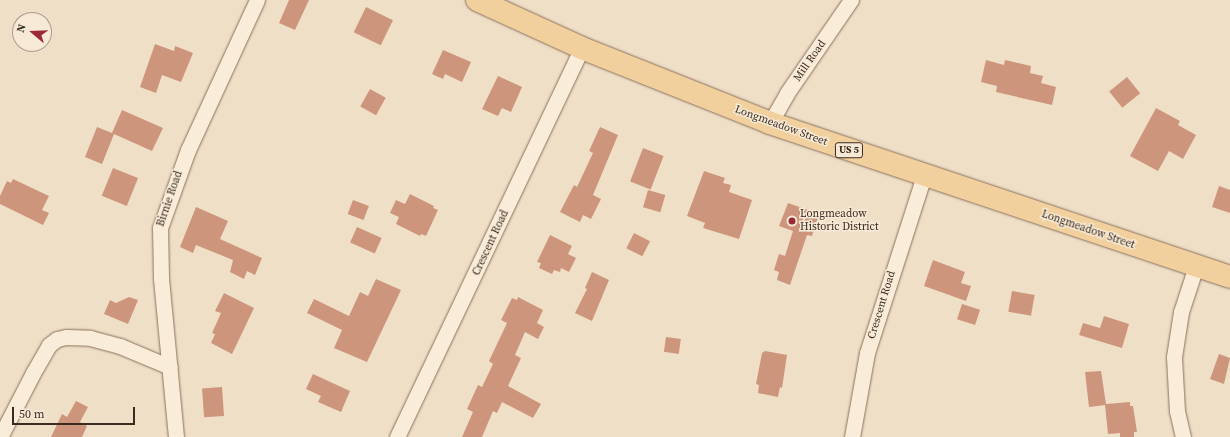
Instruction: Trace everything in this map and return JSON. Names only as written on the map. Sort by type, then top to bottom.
[{"type":"main road","name":"Longmeadow Street","points":[[477,0],[582,48],[770,124],[1230,277]]},
{"type":"street","name":"Birnie Road","points":[[176,437],[159,258],[161,221],[191,142],[257,0]]},
{"type":"street","name":"Mill Road","points":[[770,124],[787,94],[851,0]]},
{"type":"street","name":"Crescent Road","points":[[397,437],[582,48]]},
{"type":"street","name":"Crescent Road","points":[[852,437],[867,353],[924,175]]},
{"type":"street","points":[[1183,437],[1177,411],[1174,357],[1181,312],[1196,266]]},
{"type":"street","points":[[0,437],[33,372],[49,345],[57,339],[66,337],[90,338],[120,346],[170,367]]},
{"type":"building","points":[[289,0],[309,0],[295,30],[279,23]]},
{"type":"building","points":[[366,7],[393,20],[381,45],[354,32]]},
{"type":"building","points":[[155,44],[174,51],[175,46],[193,53],[181,82],[162,75],[156,93],[140,87]]},
{"type":"building","points":[[443,50],[471,62],[462,82],[445,74],[443,79],[432,74]]},
{"type":"building","points":[[986,60],[1004,65],[1005,60],[1031,66],[1030,73],[1043,76],[1041,83],[1056,87],[1052,105],[996,92],[997,86],[981,82]]},
{"type":"building","points":[[498,76],[522,87],[511,112],[502,108],[498,116],[482,109]]},
{"type":"building","points":[[1127,77],[1140,93],[1122,108],[1109,91]]},
{"type":"building","points":[[370,89],[386,98],[376,115],[360,106]]},
{"type":"building","points":[[1156,108],[1180,121],[1178,125],[1196,135],[1183,159],[1169,151],[1158,171],[1130,156]]},
{"type":"building","points":[[122,110],[163,128],[152,151],[114,134],[102,164],[85,157],[97,127],[112,133]]},
{"type":"building","points":[[600,127],[618,135],[593,195],[601,199],[591,219],[583,215],[580,222],[560,212],[574,185],[577,187],[593,153],[589,151]]},
{"type":"building","points":[[643,148],[664,156],[651,189],[630,182]]},
{"type":"building","points":[[113,168],[138,178],[127,206],[102,196]]},
{"type":"building","points":[[704,171],[725,178],[723,183],[731,185],[729,192],[752,200],[739,239],[703,228],[705,223],[687,216]]},
{"type":"building","points":[[13,179],[49,196],[42,210],[49,213],[43,225],[0,204],[0,196],[7,181],[11,183]]},
{"type":"building","points":[[1219,186],[1230,190],[1230,213],[1212,207]]},
{"type":"building","points":[[648,190],[665,195],[660,212],[643,207]]},
{"type":"building","points":[[410,194],[434,206],[433,208],[438,210],[426,236],[421,234],[420,236],[396,224],[399,217],[390,213],[396,200],[405,204]]},
{"type":"building","points":[[353,200],[369,206],[363,220],[348,214]]},
{"type":"building","points":[[788,203],[819,214],[812,236],[807,235],[790,285],[777,280],[779,272],[774,270],[779,254],[785,256],[793,231],[779,226]]},
{"type":"building","points":[[196,207],[228,221],[220,239],[262,258],[255,275],[247,271],[244,279],[230,272],[233,260],[196,245],[193,253],[180,247]]},
{"type":"building","points":[[357,227],[382,238],[375,254],[350,243]]},
{"type":"building","points":[[634,233],[650,241],[642,256],[626,248]]},
{"type":"building","points":[[550,235],[572,246],[568,254],[576,258],[569,272],[561,268],[560,272],[554,270],[552,274],[539,268],[541,263],[537,262]]},
{"type":"building","points":[[933,260],[965,272],[961,283],[971,286],[966,301],[924,286]]},
{"type":"building","points":[[592,272],[609,280],[592,321],[575,313],[587,289],[585,288]]},
{"type":"building","points":[[376,279],[401,290],[367,362],[334,348],[342,330],[307,313],[314,299],[349,316],[360,292],[368,296]]},
{"type":"building","points":[[1012,291],[1035,295],[1031,316],[1008,312]]},
{"type":"building","points":[[224,293],[254,308],[232,354],[211,343],[215,334],[212,333],[221,313],[215,311]]},
{"type":"building","points":[[129,297],[138,300],[128,324],[104,314],[110,300],[116,303]]},
{"type":"building","points":[[518,297],[543,310],[537,323],[544,327],[538,339],[525,332],[515,355],[521,358],[508,386],[541,404],[533,418],[502,402],[497,413],[493,411],[482,437],[462,437],[473,412],[467,409],[478,385],[482,387],[493,364],[489,361],[507,323],[501,320],[512,298],[517,300]]},
{"type":"building","points":[[962,304],[980,310],[975,325],[957,319]]},
{"type":"building","points":[[1104,316],[1129,324],[1122,348],[1079,335],[1083,323],[1100,328]]},
{"type":"building","points":[[666,337],[681,339],[679,354],[664,352]]},
{"type":"building","points":[[765,351],[787,355],[782,388],[780,387],[778,397],[758,393],[759,385],[756,384],[762,353]]},
{"type":"building","points":[[1219,354],[1230,358],[1224,384],[1210,379]]},
{"type":"building","points":[[1101,371],[1106,404],[1130,402],[1130,406],[1133,406],[1137,432],[1134,432],[1134,437],[1120,437],[1120,433],[1108,434],[1105,405],[1089,407],[1085,372]]},
{"type":"building","points":[[313,374],[350,391],[341,412],[318,402],[321,396],[306,389]]},
{"type":"building","points":[[222,387],[224,416],[204,417],[202,388]]},
{"type":"building","points":[[76,401],[88,407],[80,422],[87,426],[82,437],[51,437],[62,414],[67,417]]},
{"type":"place","name":"Longmeadow Historic District","points":[[792,221]]}]
